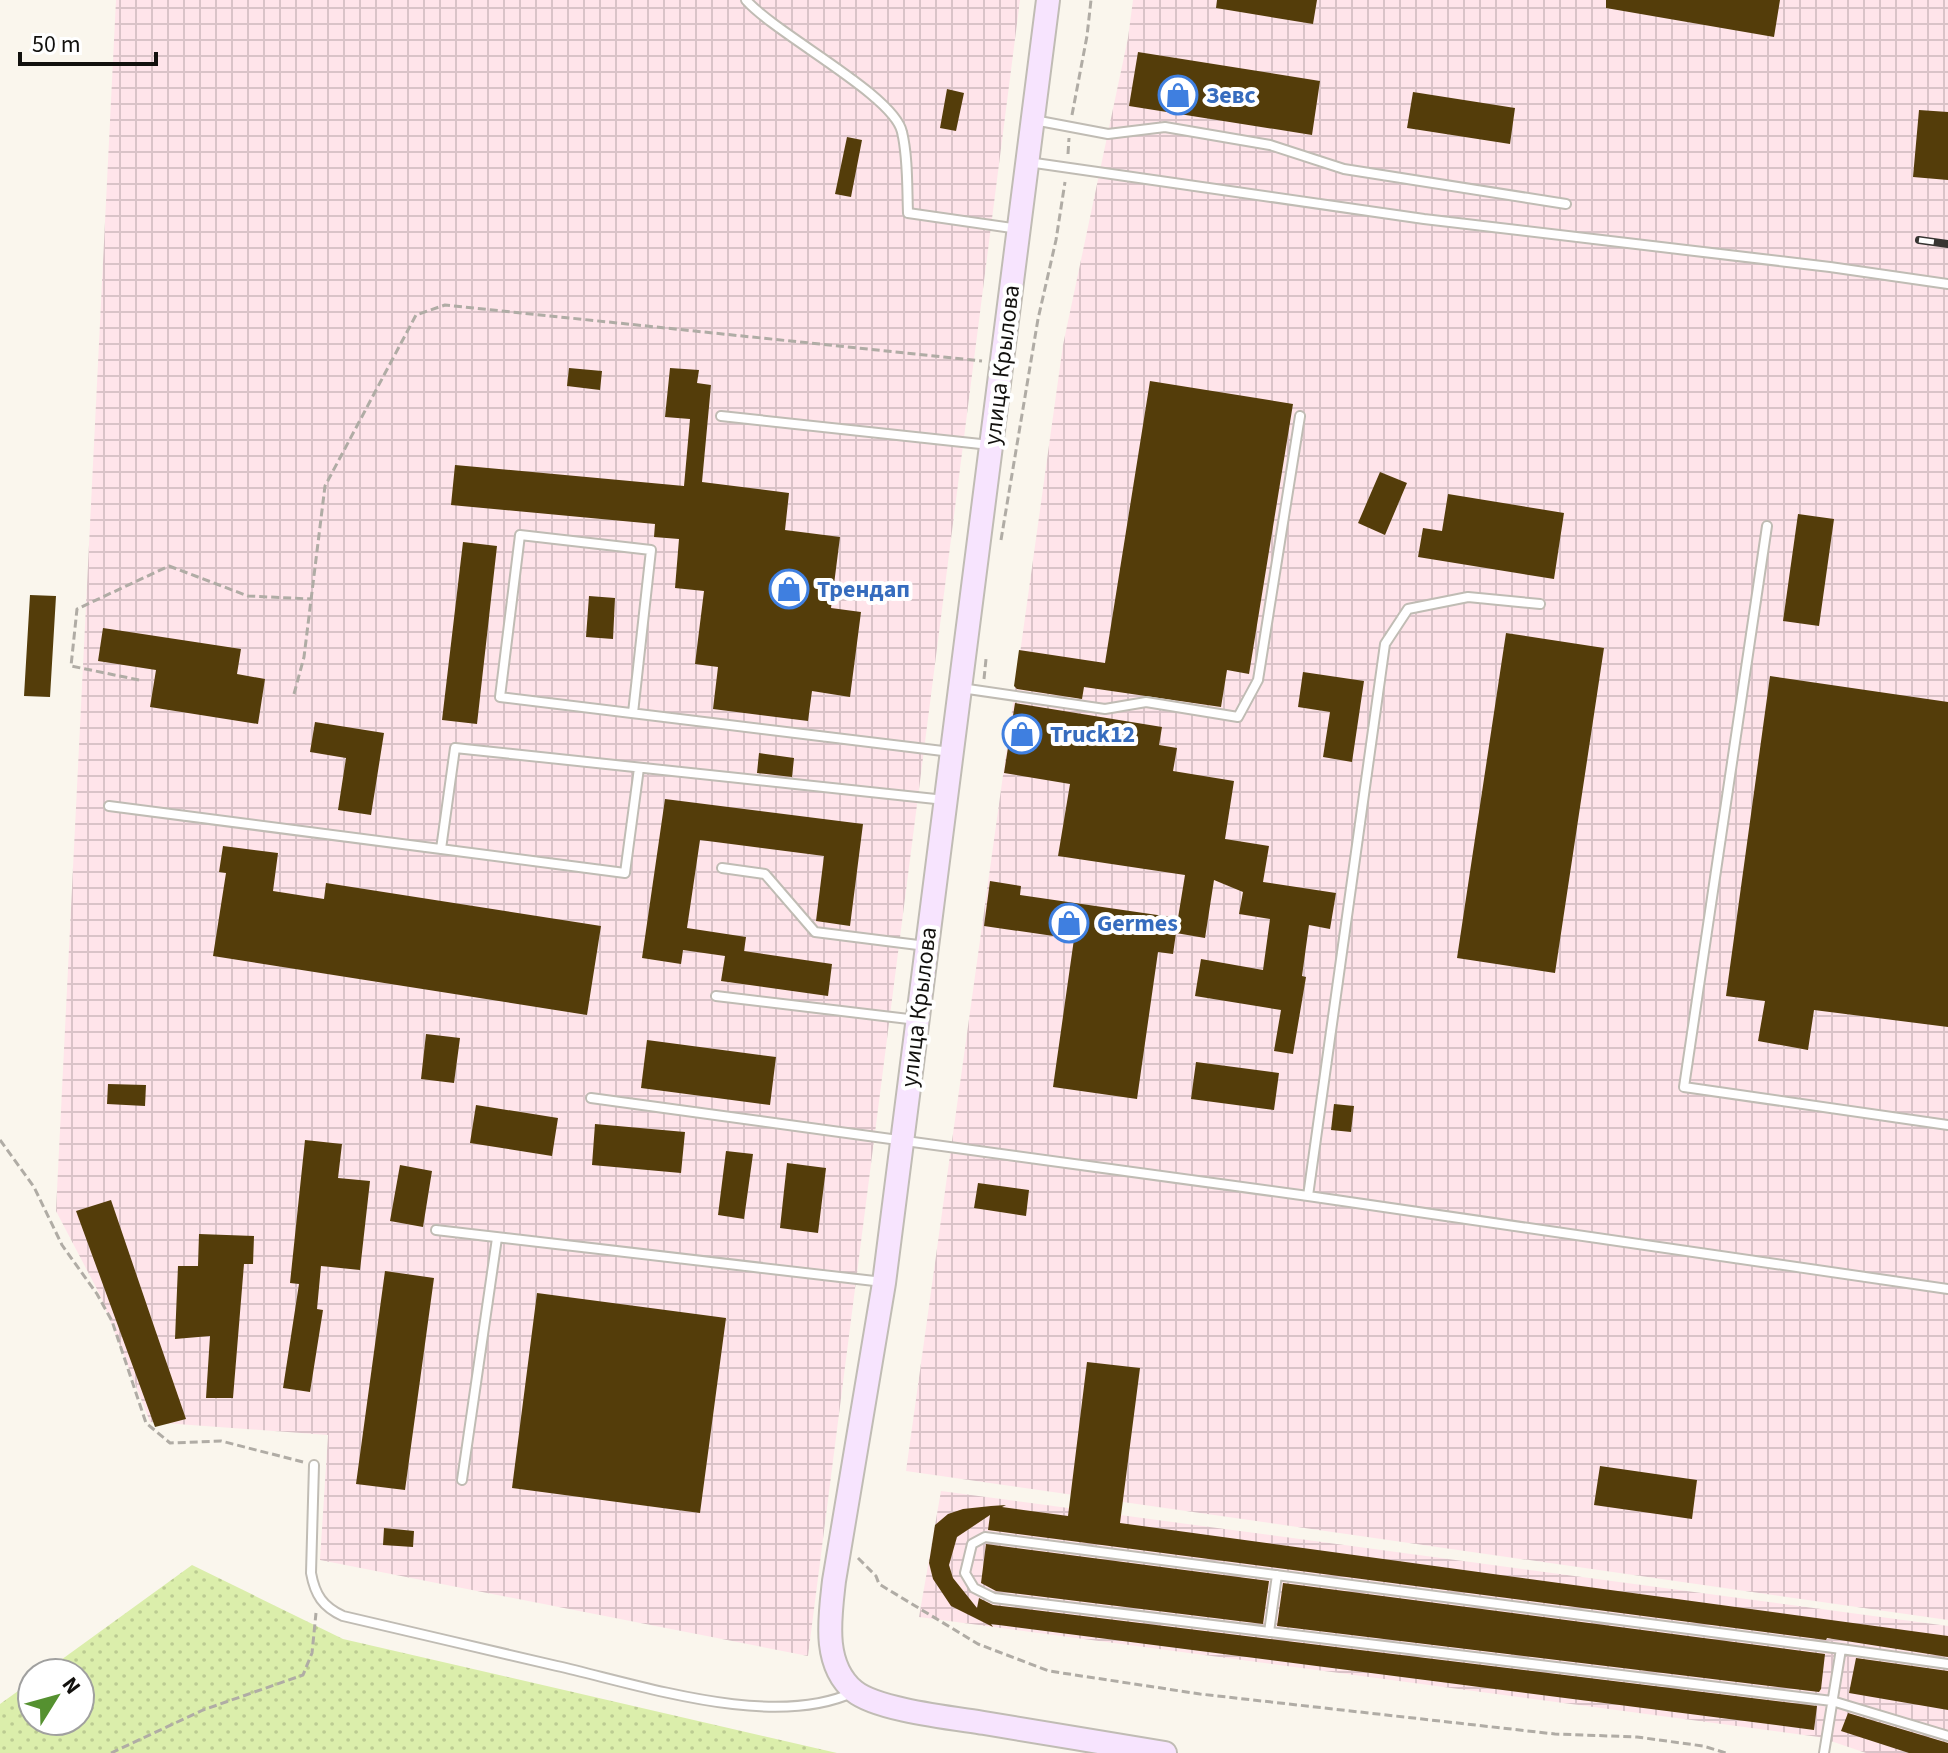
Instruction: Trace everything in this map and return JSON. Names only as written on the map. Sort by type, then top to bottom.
[{"type":"street","name":"улица Крылова","points":[[855,1692],[841,1674],[832,1652],[829,1628],[840,1542],[884,1283],[952,752],[971,690],[991,445],[1048,0]]},
{"type":"street","points":[[855,1692],[900,1709],[1165,1753]]},
{"type":"lane","points":[[746,0],[786,35],[870,93],[891,112],[902,129],[908,213],[1019,229]]},
{"type":"lane","points":[[1033,120],[1108,134],[1165,127],[1270,145],[1344,169],[1566,204]]},
{"type":"lane","points":[[1027,162],[1424,219],[1948,284]]},
{"type":"lane","points":[[721,416],[991,445]]},
{"type":"lane","points":[[971,690],[1105,709],[1146,702],[1238,717],[1258,680],[1300,416]]},
{"type":"lane","points":[[1767,526],[1684,1087],[1948,1125]]},
{"type":"lane","points":[[633,713],[651,550],[520,535],[500,697],[952,752]]},
{"type":"lane","points":[[1308,1196],[1385,644],[1408,609],[1468,597],[1540,604]]},
{"type":"lane","points":[[441,849],[455,748],[946,801]]},
{"type":"lane","points":[[109,806],[625,873],[639,768]]},
{"type":"lane","points":[[722,868],[765,874],[815,932],[927,946]]},
{"type":"lane","points":[[716,996],[917,1020]]},
{"type":"lane","points":[[591,1098],[1308,1196],[1948,1289]]},
{"type":"lane","points":[[436,1230],[884,1283]]},
{"type":"lane","points":[[462,1480],[497,1238]]},
{"type":"lane","points":[[314,1465],[311,1573],[319,1598],[327,1609],[343,1616],[691,1697],[757,1707],[797,1707],[828,1702],[855,1692]]},
{"type":"lane","points":[[1948,1664],[985,1537],[972,1544],[965,1573],[974,1588],[994,1598],[1832,1701],[1948,1736]]},
{"type":"lane","points":[[1269,1632],[1277,1575]]},
{"type":"lane","points":[[1824,1753],[1841,1649]]},
{"type":"path","points":[[1000,545],[1038,319],[1056,240],[1070,127],[1091,0]]},
{"type":"path","points":[[294,694],[304,657],[325,486],[416,315],[445,305],[1002,363]]},
{"type":"path","points":[[139,680],[71,666],[77,609],[169,566],[248,596],[311,599]]},
{"type":"path","points":[[971,690],[987,648]]},
{"type":"path","points":[[0,1140],[34,1187],[62,1245],[112,1321],[146,1423],[170,1443],[221,1441],[314,1465]]},
{"type":"path","points":[[840,1542],[876,1576],[879,1584],[978,1644],[1049,1671],[1200,1694],[1555,1734],[1637,1737],[1703,1746],[1726,1753]]},
{"type":"path","points":[[111,1753],[203,1710],[303,1675],[312,1653],[319,1598]]},
{"type":"shaded area","points":[[116,0],[1020,0],[808,1656],[320,1560],[328,1435],[150,1422],[100,1295],[56,1211]]},
{"type":"shaded area","points":[[1133,0],[1948,0],[1948,1620],[906,1471],[1063,345],[1128,38]]},
{"type":"shaded area","points":[[941,1491],[1948,1626],[1948,1753],[1866,1753],[1819,1737],[919,1617]]},
{"type":"green space","points":[[192,1565],[343,1639],[837,1753],[0,1753],[0,1704],[16,1692],[16,1737],[96,1737],[96,1657],[65,1657]]},
{"type":"building","points":[[1217,0],[1317,0],[1313,24],[1216,8]]},
{"type":"building","points":[[1606,0],[1780,0],[1774,37],[1606,8]]},
{"type":"building","points":[[1138,52],[1320,81],[1312,135],[1129,106]]},
{"type":"building","points":[[947,89],[964,93],[956,131],[940,128]]},
{"type":"building","points":[[1413,92],[1515,108],[1510,144],[1407,128]]},
{"type":"building","points":[[1919,110],[1948,112],[1948,180],[1913,177]]},
{"type":"building","points":[[847,137],[862,140],[851,197],[835,194]]},
{"type":"building","points":[[569,368],[602,371],[600,390],[567,386]]},
{"type":"building","points":[[670,368],[699,370],[697,383],[711,385],[702,482],[789,493],[785,530],[840,537],[831,608],[861,612],[850,697],[812,691],[808,721],[713,709],[718,667],[695,664],[704,591],[675,588],[679,539],[654,537],[655,524],[451,505],[455,465],[684,486],[690,419],[665,417]]},
{"type":"building","points":[[1150,381],[1293,404],[1249,674],[1227,670],[1221,707],[1084,687],[1082,699],[1017,689],[1014,686],[1019,650],[1105,663]]},
{"type":"building","points":[[1380,472],[1407,483],[1385,535],[1358,523]]},
{"type":"building","points":[[1448,494],[1564,513],[1554,579],[1418,557],[1423,528],[1442,531]]},
{"type":"building","points":[[1798,514],[1834,519],[1819,626],[1783,621]]},
{"type":"building","points":[[463,542],[497,546],[477,724],[442,720]]},
{"type":"building","points":[[30,595],[56,596],[50,697],[24,696]]},
{"type":"building","points":[[589,596],[615,598],[613,639],[586,637]]},
{"type":"building","points":[[103,628],[241,649],[237,674],[265,679],[258,724],[150,707],[156,670],[98,661]]},
{"type":"building","points":[[1506,633],[1604,648],[1555,973],[1457,958]]},
{"type":"building","points":[[1303,672],[1364,681],[1352,762],[1323,757],[1330,712],[1298,707]]},
{"type":"building","points":[[1770,676],[1948,702],[1948,1027],[1814,1010],[1808,1050],[1758,1041],[1765,1001],[1726,996]]},
{"type":"building","points":[[1015,703],[1162,727],[1159,745],[1177,748],[1173,771],[1234,781],[1225,839],[1269,846],[1263,882],[1336,893],[1330,929],[1309,925],[1302,976],[1306,977],[1293,1054],[1274,1051],[1281,1010],[1195,996],[1201,959],[1263,970],[1270,919],[1239,914],[1243,892],[1214,880],[1205,938],[1176,933],[1173,954],[1158,952],[1137,1099],[1053,1087],[1074,939],[984,926],[990,881],[1021,886],[1020,895],[1178,918],[1185,875],[1058,856],[1070,784],[1004,773]]},
{"type":"building","points":[[315,722],[384,733],[371,815],[338,810],[346,758],[310,752]]},
{"type":"building","points":[[759,753],[794,758],[792,777],[757,773]]},
{"type":"building","points":[[665,799],[863,824],[850,926],[816,921],[824,856],[700,840],[687,928],[746,937],[744,951],[832,964],[828,996],[721,981],[725,956],[683,950],[681,964],[642,958]]},
{"type":"building","points":[[223,846],[278,853],[273,891],[324,899],[326,883],[601,926],[587,1015],[213,956],[226,873],[219,872]]},
{"type":"building","points":[[426,1034],[460,1038],[454,1083],[421,1079]]},
{"type":"building","points":[[647,1040],[776,1057],[770,1105],[641,1088]]},
{"type":"building","points":[[1196,1062],[1279,1073],[1274,1110],[1191,1099]]},
{"type":"building","points":[[108,1084],[146,1085],[145,1106],[107,1104]]},
{"type":"building","points":[[1334,1104],[1354,1106],[1351,1132],[1331,1130]]},
{"type":"building","points":[[476,1105],[558,1118],[552,1156],[470,1143]]},
{"type":"building","points":[[595,1124],[685,1132],[681,1173],[592,1165]]},
{"type":"building","points":[[305,1140],[342,1144],[338,1178],[370,1181],[360,1270],[321,1266],[317,1309],[323,1310],[310,1392],[283,1388],[299,1284],[290,1283]]},
{"type":"building","points":[[726,1151],[753,1154],[744,1219],[718,1215]]},
{"type":"building","points":[[787,1163],[826,1168],[818,1233],[780,1228]]},
{"type":"building","points":[[400,1165],[432,1171],[423,1227],[390,1221]]},
{"type":"building","points":[[978,1183],[1029,1190],[1026,1216],[974,1208]]},
{"type":"building","points":[[111,1200],[186,1419],[155,1427],[76,1211]]},
{"type":"building","points":[[199,1234],[254,1236],[253,1264],[244,1264],[233,1398],[206,1398],[210,1336],[175,1339],[178,1266],[198,1266]]},
{"type":"building","points":[[385,1271],[434,1278],[405,1490],[356,1484]]},
{"type":"building","points":[[537,1293],[726,1318],[700,1513],[512,1488]]},
{"type":"building","points":[[1087,1362],[1140,1368],[1120,1523],[1948,1636],[1948,1657],[1827,1638],[988,1530],[990,1515],[957,1537],[949,1565],[953,1578],[977,1608],[979,1598],[993,1605],[1817,1706],[1814,1730],[991,1624],[993,1627],[951,1606],[933,1579],[929,1563],[935,1525],[948,1514],[991,1506],[1006,1505],[1002,1507],[1068,1516]]},
{"type":"building","points":[[1600,1466],[1697,1480],[1692,1519],[1594,1505]]},
{"type":"building","points":[[384,1528],[414,1531],[413,1547],[383,1545]]},
{"type":"building","points":[[986,1544],[1269,1581],[1263,1624],[996,1591],[981,1583]]},
{"type":"building","points":[[1283,1583],[1825,1654],[1821,1689],[1819,1692],[1277,1626]]},
{"type":"building","points":[[1856,1658],[1948,1671],[1948,1710],[1849,1693]]},
{"type":"building","points":[[1848,1713],[1948,1743],[1948,1753],[1909,1753],[1841,1731]]},
{"type":"railway","points":[[1919,240],[1948,244]]},
{"type":"place","name":"Зевс","points":[[1178,95]]},
{"type":"place","name":"Трендап","points":[[789,589]]},
{"type":"place","name":"Truck12","points":[[1022,734]]},
{"type":"place","name":"Germes","points":[[1069,923]]}]
